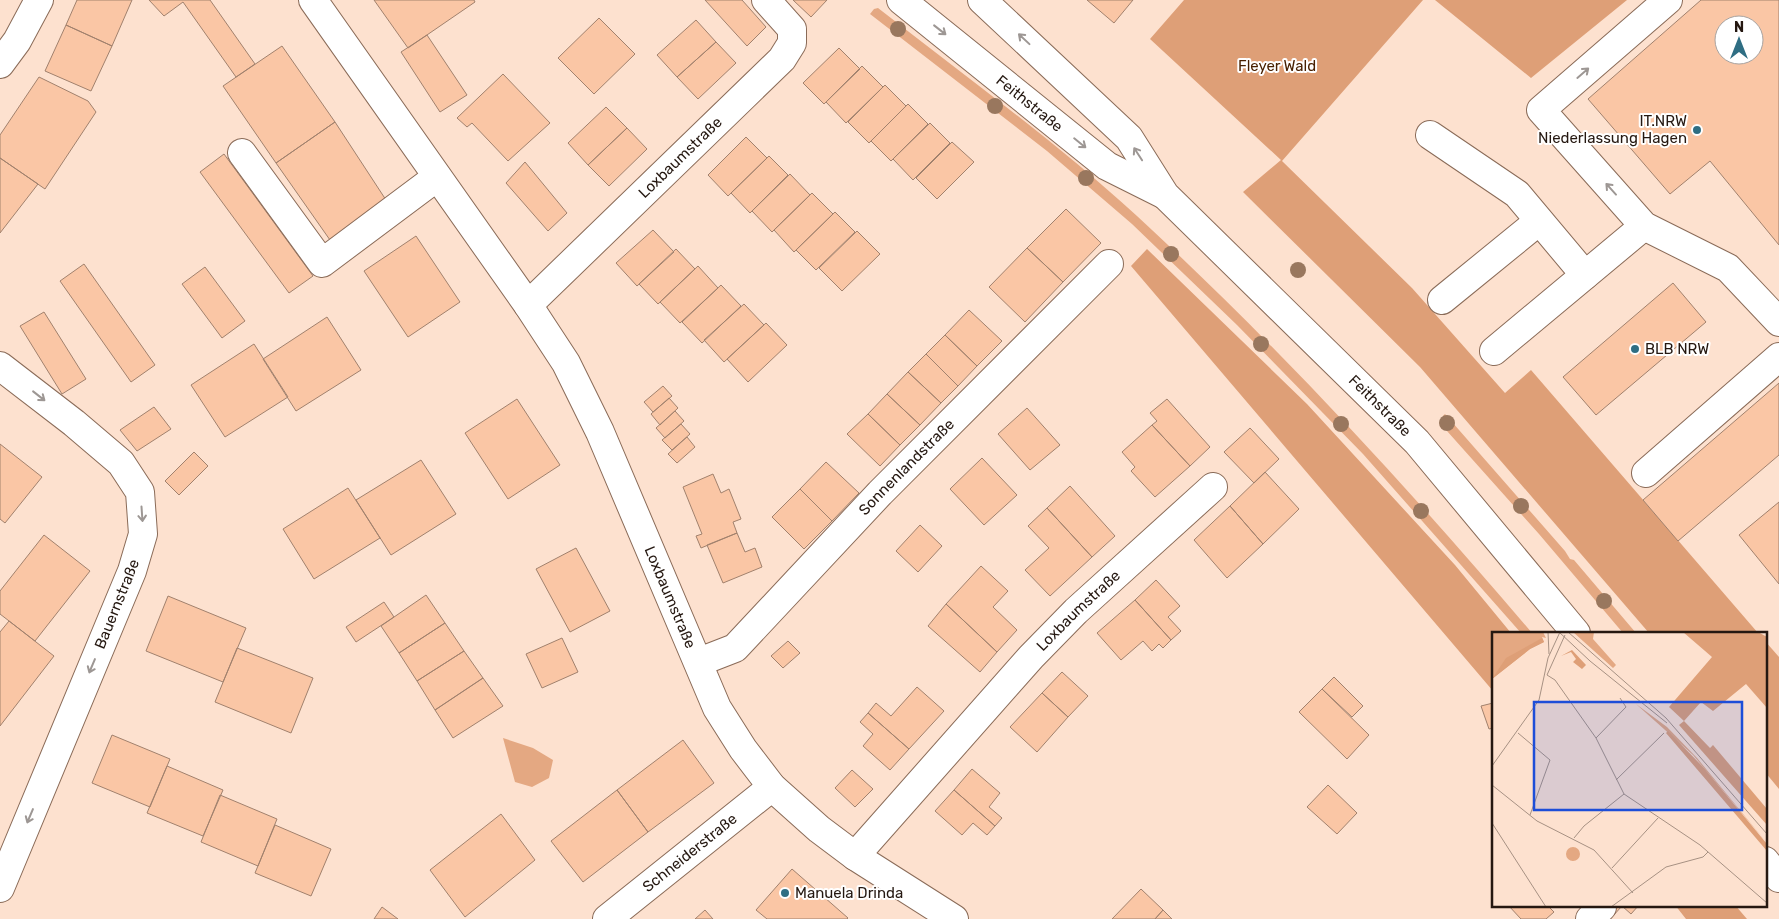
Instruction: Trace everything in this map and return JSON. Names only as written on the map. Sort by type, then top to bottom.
[{"type":"street","points":[[0,64],[17,41],[39,0]]},
{"type":"street","name":"Loxbaumstraße","points":[[313,0],[528,305],[566,363],[600,432],[717,708],[743,749],[772,787],[819,828],[855,856],[954,919]]},
{"type":"street","name":"Loxbaumstraße","points":[[528,305],[782,59],[792,44],[792,29],[766,0]]},
{"type":"street","name":"Feithstraße","points":[[902,0],[1107,166],[1165,195]]},
{"type":"street","name":"Feithstraße","points":[[982,0],[1129,138],[1165,195],[1417,442],[1575,632]]},
{"type":"street","points":[[1668,0],[1540,110],[1644,226],[1728,268],[1779,322]]},
{"type":"street","points":[[1430,135],[1517,194],[1585,275]]},
{"type":"street","points":[[242,152],[322,263],[437,176]]},
{"type":"street","points":[[1442,300],[1539,221]]},
{"type":"street","points":[[1494,351],[1644,226]]},
{"type":"street","name":"Sonnenlandstraße","points":[[699,662],[735,648],[880,493],[1109,264]]},
{"type":"street","points":[[1646,473],[1779,357]]},
{"type":"street","name":"Bauernstraße","points":[[0,366],[80,428],[121,463],[140,492],[143,534],[132,571],[0,888]]},
{"type":"street","name":"Loxbaumstraße","points":[[855,856],[1076,610],[1213,487]]},
{"type":"street","name":"Schneiderstraße","points":[[607,919],[772,787]]},
{"type":"street","points":[[1766,862],[1779,878]]},
{"type":"shaded area","points":[[878,8],[1074,161],[1189,265],[1241,315],[1341,418],[1531,632],[1520,632],[1363,454],[1237,325],[1132,224],[1047,151],[870,14],[874,9]]},
{"type":"shaded area","points":[[1445,414],[1635,632],[1622,632],[1539,534],[1447,431],[1443,416]]},
{"type":"shaded area","points":[[503,738],[533,748],[553,760],[549,778],[532,787],[515,782]]},
{"type":"green space","name":"Fleyer Wald","points":[[1184,0],[1423,0],[1282,161],[1412,288],[1505,393],[1531,370],[1757,632],[1648,632],[1420,367],[1243,192],[1281,160],[1150,39]]},
{"type":"green space","points":[[1435,0],[1627,0],[1531,78]]},
{"type":"green space","points":[[1147,249],[1307,404],[1455,565],[1510,632],[1492,632],[1492,690],[1131,266]]},
{"type":"green space","points":[[1766,642],[1779,657],[1779,789],[1766,773]]},
{"type":"green space","points":[[1676,906],[1736,906],[1747,919],[1686,919]]},
{"type":"building","points":[[77,0],[132,0],[112,46],[66,25]]},
{"type":"building","points":[[149,0],[210,0],[255,64],[236,77],[183,2],[164,16]]},
{"type":"building","points":[[374,0],[474,0],[475,2],[408,48]]},
{"type":"building","points":[[705,0],[742,0],[766,27],[747,46]]},
{"type":"building","points":[[793,0],[827,0],[811,17]]},
{"type":"building","points":[[1087,0],[1133,0],[1114,23]]},
{"type":"building","name":"IT.NRW Niederlassung Hagen","points":[[1701,0],[1779,0],[1779,245],[1710,161],[1670,194],[1588,99]]},
{"type":"building","points":[[599,18],[635,54],[594,94],[558,58]]},
{"type":"building","points":[[696,20],[716,42],[677,77],[657,55]]},
{"type":"building","points":[[66,25],[112,46],[91,91],[45,71]]},
{"type":"building","points":[[427,35],[467,95],[440,112],[401,52]]},
{"type":"building","points":[[716,42],[736,63],[698,99],[677,77]]},
{"type":"building","points":[[282,46],[335,122],[276,163],[223,86]]},
{"type":"building","points":[[839,48],[860,69],[824,104],[803,83]]},
{"type":"building","points":[[862,66],[883,87],[846,123],[826,102]]},
{"type":"building","points":[[503,74],[550,123],[508,161],[472,123],[467,127],[457,118]]},
{"type":"building","points":[[39,77],[88,101],[96,112],[45,189],[0,158],[0,135]]},
{"type":"building","points":[[885,85],[906,106],[869,143],[848,122]]},
{"type":"building","points":[[908,104],[928,124],[891,161],[871,141]]},
{"type":"building","points":[[606,107],[627,128],[588,165],[568,143]]},
{"type":"building","points":[[335,122],[386,200],[330,240],[276,163]]},
{"type":"building","points":[[930,123],[950,143],[913,180],[893,159]]},
{"type":"building","points":[[627,128],[647,149],[609,186],[588,165]]},
{"type":"building","points":[[746,137],[767,158],[728,196],[708,175]]},
{"type":"building","points":[[952,142],[974,162],[937,199],[916,178]]},
{"type":"building","points":[[224,154],[313,276],[289,293],[200,172]]},
{"type":"building","points":[[769,156],[788,175],[750,213],[731,193]]},
{"type":"building","points":[[0,158],[38,184],[0,233]]},
{"type":"building","points":[[525,162],[567,213],[548,231],[506,183]]},
{"type":"building","points":[[790,174],[810,195],[772,232],[752,211]]},
{"type":"building","points":[[812,193],[833,214],[794,252],[774,230]]},
{"type":"building","points":[[1066,209],[1101,243],[1063,282],[1027,248]]},
{"type":"building","points":[[835,212],[855,232],[816,270],[796,250]]},
{"type":"building","points":[[653,230],[674,252],[637,286],[616,263]]},
{"type":"building","points":[[857,231],[880,254],[842,291],[819,268]]},
{"type":"building","points":[[416,236],[460,302],[408,337],[364,271]]},
{"type":"building","points":[[1027,248],[1063,282],[1025,322],[989,287]]},
{"type":"building","points":[[676,249],[695,269],[658,304],[639,284]]},
{"type":"building","points":[[84,264],[155,365],[131,382],[60,281]]},
{"type":"building","points":[[698,266],[718,288],[680,323],[660,302]]},
{"type":"building","points":[[205,267],[245,321],[222,338],[182,284]]},
{"type":"building","name":"BLB NRW","points":[[1673,283],[1706,322],[1596,415],[1563,377]]},
{"type":"building","points":[[721,285],[741,306],[702,343],[682,322]]},
{"type":"building","points":[[744,304],[764,325],[724,362],[704,340]]},
{"type":"building","points":[[969,310],[1002,341],[977,366],[945,335]]},
{"type":"building","points":[[44,312],[86,379],[62,394],[20,326]]},
{"type":"building","points":[[327,317],[361,370],[296,411],[263,359]]},
{"type":"building","points":[[766,323],[787,345],[748,382],[727,359]]},
{"type":"building","points":[[945,335],[977,366],[958,386],[926,354]]},
{"type":"building","points":[[254,344],[288,397],[225,437],[191,385]]},
{"type":"building","points":[[926,354],[958,386],[941,403],[908,372]]},
{"type":"building","points":[[908,372],[941,403],[920,425],[887,394]]},
{"type":"building","points":[[1779,383],[1779,455],[1678,541],[1643,500]]},
{"type":"building","points":[[663,386],[672,396],[653,412],[644,402]]},
{"type":"building","points":[[887,394],[920,425],[900,445],[868,414]]},
{"type":"building","points":[[669,398],[678,408],[660,425],[651,414]]},
{"type":"building","points":[[517,399],[560,465],[508,499],[465,433]]},
{"type":"building","points":[[1167,399],[1210,447],[1190,466],[1152,425],[1157,421],[1150,413]]},
{"type":"building","points":[[154,407],[171,429],[137,451],[120,430]]},
{"type":"building","points":[[1027,408],[1060,445],[1030,470],[998,434]]},
{"type":"building","points":[[675,411],[684,421],[665,438],[656,428]]},
{"type":"building","points":[[868,414],[900,445],[880,466],[847,434]]},
{"type":"building","points":[[681,424],[690,434],[672,450],[662,440]]},
{"type":"building","points":[[1152,425],[1190,466],[1155,497],[1131,471],[1135,467],[1122,452]]},
{"type":"building","points":[[1250,428],[1279,459],[1254,483],[1224,452]]},
{"type":"building","points":[[687,437],[695,447],[677,463],[668,454]]},
{"type":"building","points":[[0,444],[42,477],[5,523],[0,519]]},
{"type":"building","points":[[194,452],[208,466],[179,495],[165,481]]},
{"type":"building","points":[[982,458],[1017,495],[984,525],[950,489]]},
{"type":"building","points":[[421,460],[456,514],[391,555],[356,500]]},
{"type":"building","points":[[826,462],[859,493],[832,521],[800,489]]},
{"type":"building","points":[[1265,472],[1299,509],[1263,544],[1230,506]]},
{"type":"building","points":[[713,474],[721,493],[729,489],[741,519],[733,522],[737,533],[701,548],[696,536],[702,534],[683,487]]},
{"type":"building","points":[[1070,486],[1115,536],[1092,557],[1047,508]]},
{"type":"building","points":[[348,488],[380,538],[314,579],[283,529]]},
{"type":"building","points":[[800,489],[832,521],[804,549],[772,517]]},
{"type":"building","points":[[1779,502],[1779,584],[1739,535]]},
{"type":"building","points":[[1230,506],[1263,544],[1227,578],[1194,540]]},
{"type":"building","points":[[1047,508],[1092,557],[1050,596],[1025,570],[1049,548],[1028,526]]},
{"type":"building","points":[[920,525],[942,546],[918,572],[896,551]]},
{"type":"building","points":[[737,533],[745,552],[755,548],[762,567],[723,583],[707,545]]},
{"type":"building","points":[[44,535],[90,571],[35,641],[0,614],[0,591]]},
{"type":"building","points":[[576,548],[610,611],[570,632],[536,569]]},
{"type":"building","points":[[981,566],[1008,591],[993,607],[1017,630],[997,652],[946,604]]},
{"type":"building","points":[[1156,580],[1180,606],[1168,617],[1181,631],[1171,640],[1135,600]]},
{"type":"building","points":[[426,595],[445,623],[399,653],[381,626]]},
{"type":"building","points":[[168,596],[246,628],[223,682],[146,651]]},
{"type":"building","points":[[1135,600],[1171,640],[1163,648],[1159,644],[1152,651],[1143,641],[1121,660],[1097,633]]},
{"type":"building","points":[[384,602],[394,617],[356,642],[346,627]]},
{"type":"building","points":[[946,604],[997,652],[980,672],[928,626]]},
{"type":"building","points":[[9,621],[54,656],[0,726],[0,632]]},
{"type":"building","points":[[445,623],[464,651],[417,681],[399,653]]},
{"type":"building","points":[[562,638],[578,672],[542,688],[526,654]]},
{"type":"building","points":[[788,641],[800,653],[783,668],[771,656]]},
{"type":"building","points":[[237,648],[313,678],[291,733],[215,702]]},
{"type":"building","points":[[464,651],[483,678],[435,710],[417,681]]},
{"type":"building","points":[[1062,672],[1088,696],[1068,717],[1042,693]]},
{"type":"building","points":[[1334,677],[1363,706],[1352,717],[1322,689]]},
{"type":"building","points":[[483,678],[503,706],[453,738],[435,710]]},
{"type":"building","points":[[917,687],[944,711],[909,749],[868,713],[876,703],[891,716]]},
{"type":"building","points":[[1322,689],[1369,735],[1347,759],[1299,712]]},
{"type":"building","points":[[1042,693],[1068,717],[1037,752],[1010,727]]},
{"type":"building","points":[[1492,703],[1492,728],[1489,729],[1481,706]]},
{"type":"building","points":[[868,713],[909,749],[890,770],[863,746],[873,734],[860,722]]},
{"type":"building","points":[[112,735],[170,759],[150,807],[92,783]]},
{"type":"building","points":[[683,740],[714,783],[648,832],[617,790]]},
{"type":"building","points":[[167,766],[223,790],[203,836],[147,813]]},
{"type":"building","points":[[972,769],[1000,793],[989,807],[1002,818],[995,826],[954,790]]},
{"type":"building","points":[[852,770],[873,789],[855,807],[835,788]]},
{"type":"building","points":[[1328,785],[1357,813],[1337,834],[1307,807]]},
{"type":"building","points":[[617,790],[648,832],[583,882],[551,841]]},
{"type":"building","points":[[954,790],[995,826],[987,835],[973,823],[962,835],[935,811]]},
{"type":"building","points":[[220,795],[277,819],[258,866],[201,842]]},
{"type":"building","points":[[501,814],[535,860],[465,917],[430,870]]},
{"type":"building","points":[[275,825],[331,849],[311,896],[255,873]]},
{"type":"building","points":[[792,869],[848,918],[767,919],[756,910]]},
{"type":"building","points":[[1141,889],[1163,910],[1155,919],[1112,919]]},
{"type":"building","points":[[1509,906],[1548,906],[1554,912],[1546,919],[1521,919]]},
{"type":"building","points":[[1601,906],[1622,906],[1612,917]]},
{"type":"building","points":[[1622,906],[1638,906],[1631,914]]},
{"type":"building","points":[[382,907],[398,919],[374,919]]},
{"type":"building","points":[[705,910],[713,919],[695,919]]},
{"type":"building","points":[[1163,910],[1172,919],[1155,919]]},
{"type":"place","name":"IT.NRW Niederlassung Hagen","points":[[1697,130]]},
{"type":"place","name":"BLB NRW","points":[[1635,349]]},
{"type":"place","name":"Manuela Drinda","points":[[785,893]]}]
